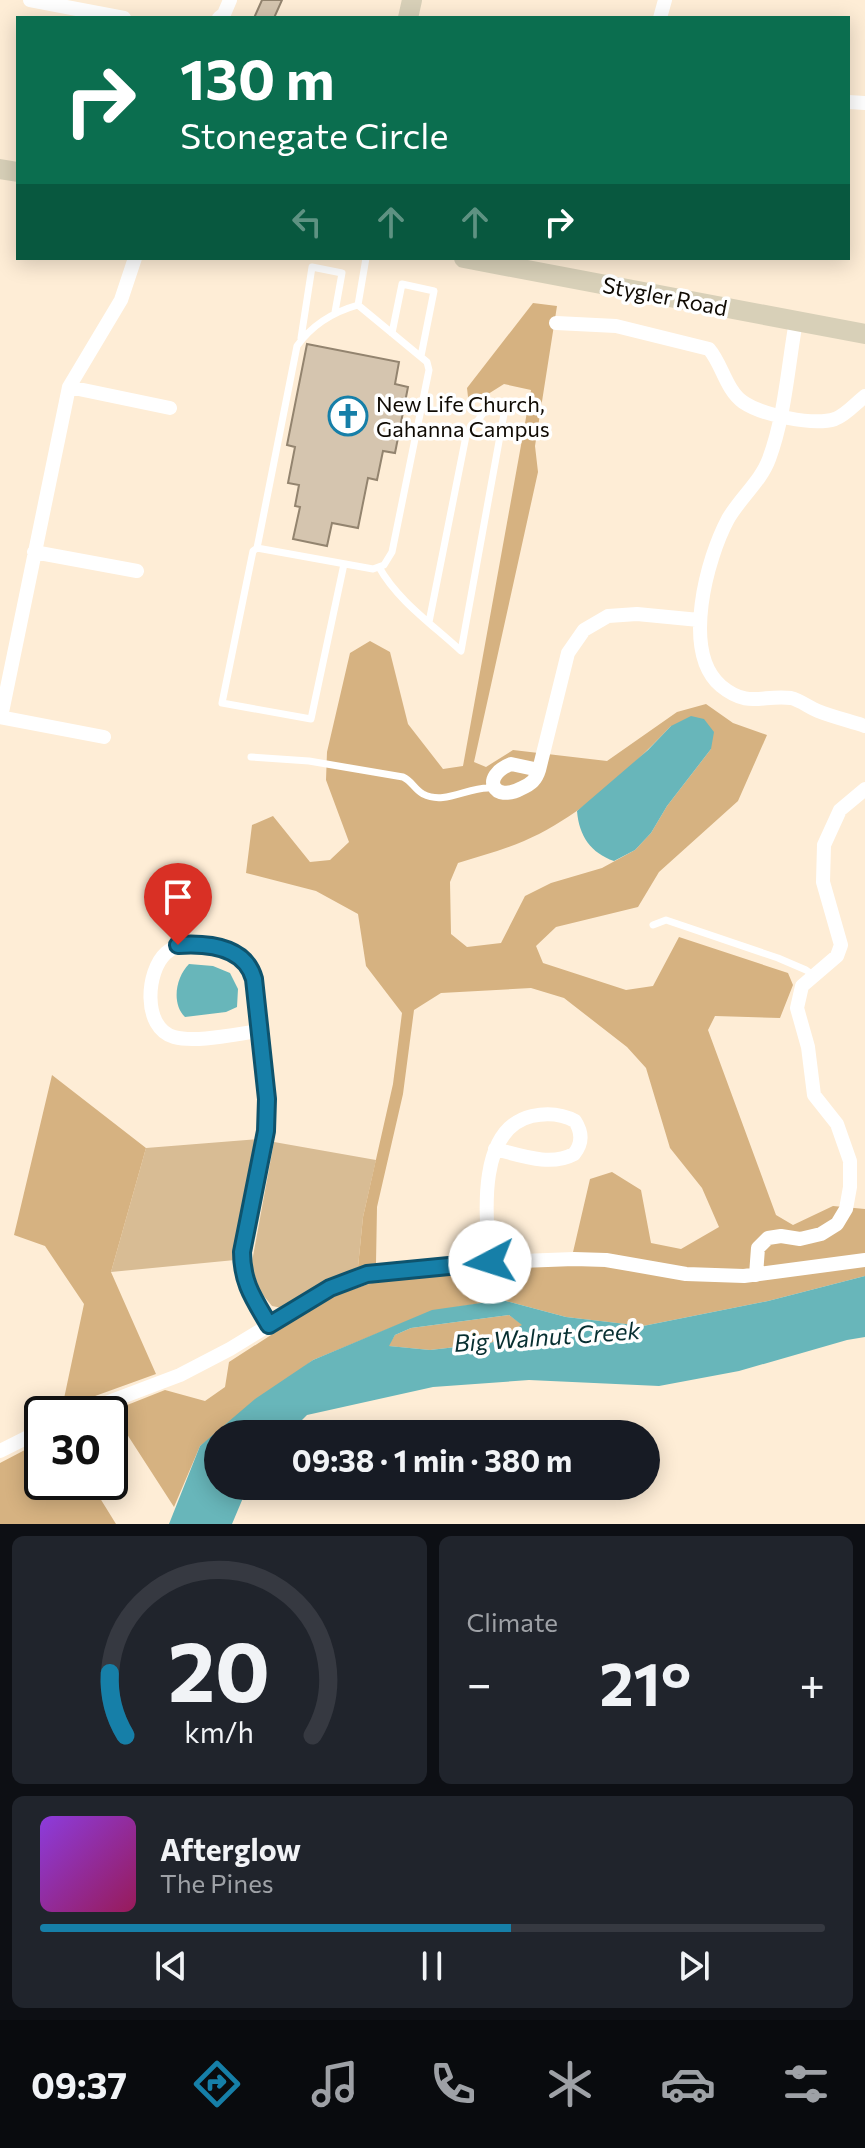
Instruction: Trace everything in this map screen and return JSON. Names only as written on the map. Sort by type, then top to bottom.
[{"type":"main road","name":"Stygler Road","points":[[475,260],[865,334]]},
{"type":"street","points":[[30,0],[114,16]]},
{"type":"street","points":[[104,737],[0,717],[69,387],[121,300],[134,260]]},
{"type":"street","points":[[796,321],[769,461],[728,519],[708,578],[699,620],[704,657],[720,685],[740,698],[791,698],[820,712],[865,726]]},
{"type":"street","points":[[556,323],[616,326],[709,349],[733,391],[743,402],[779,417],[823,421],[835,419],[865,396]]},
{"type":"street","points":[[69,387],[170,408]]},
{"type":"street","points":[[34,552],[137,571]]},
{"type":"street","points":[[539,770],[511,764],[494,774],[493,782],[496,790],[511,795],[537,778],[539,770],[568,653],[584,630],[608,616],[637,614],[699,620]]},
{"type":"street","points":[[756,1275],[758,1248],[768,1238],[781,1236],[800,1239],[821,1234],[837,1224],[846,1209],[850,1161],[837,1124],[814,1095],[808,1047],[797,1008],[802,986],[837,956],[841,945],[823,882],[824,845],[840,810],[865,789]]},
{"type":"street","points":[[260,1031],[186,1039],[171,1037],[159,1028],[151,1015],[150,1000],[156,970],[164,955],[178,945],[195,944],[241,955],[251,966],[254,979],[260,1031],[267,1099],[266,1131],[242,1252],[242,1272],[269,1325]]},
{"type":"street","points":[[490,1262],[487,1232],[490,1161],[495,1149],[506,1130],[520,1120],[555,1114],[575,1121],[581,1133],[580,1144],[574,1154],[557,1160],[531,1158],[495,1149]]},
{"type":"street","points":[[125,1396],[180,1375],[230,1349],[330,1288],[367,1274],[490,1262],[606,1260],[686,1274],[756,1275],[865,1260]]},
{"type":"street","points":[[0,1451],[24,1439]]},
{"type":"lane","points":[[358,305],[366,260]]},
{"type":"lane","points":[[300,341],[312,267],[342,273],[335,312]]},
{"type":"lane","points":[[392,333],[402,284],[434,291],[421,356]]},
{"type":"lane","points":[[344,564],[311,719],[222,703],[297,346],[335,312],[358,305]]},
{"type":"lane","points":[[257,548],[373,569],[384,565],[392,552],[429,370],[421,356],[358,305]]},
{"type":"lane","points":[[379,567],[388,584],[429,622],[461,651],[506,403],[498,402],[488,407],[466,436],[429,622]]},
{"type":"lane","points":[[251,757],[309,761],[403,777],[425,795],[441,798],[475,788],[488,788],[493,782]]},
{"type":"lane","points":[[653,925],[666,920],[778,958],[813,975]]},
{"type":"shaded area","points":[[533,303],[557,306],[535,446],[538,472],[474,762],[486,767],[513,750],[607,761],[677,712],[706,704],[733,723],[767,735],[738,801],[659,872],[638,907],[556,927],[536,946],[543,963],[626,990],[653,986],[679,937],[788,973],[793,985],[780,1018],[715,1016],[708,1030],[776,1215],[793,1225],[833,1206],[865,1209],[865,1276],[768,1301],[643,1326],[566,1317],[502,1300],[432,1311],[313,1360],[234,1420],[204,1420],[204,1443],[174,1507],[128,1436],[128,1405],[165,1390],[205,1401],[225,1387],[229,1362],[330,1297],[378,1281],[497,1268],[570,1265],[590,1179],[612,1172],[641,1190],[651,1243],[681,1249],[719,1227],[702,1188],[670,1148],[646,1068],[627,1047],[564,998],[531,988],[441,993],[414,1010],[403,1094],[377,1207],[376,1263],[358,1267],[363,1217],[393,1084],[402,1013],[366,966],[358,914],[316,891],[246,873],[252,825],[273,816],[310,862],[330,860],[349,842],[326,780],[327,752],[350,653],[370,641],[390,652],[408,724],[443,769],[463,766],[531,390],[504,384],[469,406],[467,388]],"holes":[[[671,726],[711,749],[667,806],[651,833],[635,850],[602,868],[551,883],[525,896],[501,943],[467,947],[451,934],[450,882],[458,863],[524,841],[565,819],[621,775]]]},
{"type":"shaded area","points":[[52,1075],[146,1148],[111,1272],[156,1374],[95,1396],[65,1396],[84,1304],[45,1246],[14,1235]]},
{"type":"shaded area","points":[[260,1139],[235,1260],[111,1272],[146,1148]]},
{"type":"shaded area","points":[[274,1142],[376,1160],[363,1217],[358,1267],[282,1308],[272,1306],[254,1284],[251,1267]]},
{"type":"shaded area","points":[[509,1315],[523,1325],[491,1343],[430,1350],[388,1346],[395,1335],[411,1328]]},
{"type":"shaded area","points":[[24,1450],[24,1500],[101,1500],[116,1524],[0,1524],[0,1463]]},
{"type":"water","points":[[691,716],[704,719],[714,732],[711,749],[667,806],[651,833],[635,850],[614,861],[606,858],[584,836],[577,811],[671,726]]},
{"type":"water","points":[[189,964],[213,966],[230,973],[238,989],[237,1007],[226,1012],[185,1017],[178,1005],[177,990]]},
{"type":"water","name":"Big Walnut Creek","points":[[865,1276],[865,1337],[739,1371],[659,1386],[529,1380],[433,1387],[307,1415],[302,1420],[230,1420],[255,1399],[313,1360],[432,1310],[502,1300],[566,1317],[643,1326],[768,1301]],"holes":[[[509,1315],[522,1325],[491,1343],[430,1350],[389,1346],[395,1335],[411,1328]]]},
{"type":"water","points":[[204,1443],[204,1500],[242,1500],[232,1524],[169,1524]]},
{"type":"building","points":[[262,0],[282,0],[275,16],[255,16]]},
{"type":"building","name":"New Life Church, Gahanna Campus","points":[[307,344],[399,362],[395,384],[408,387],[395,453],[383,451],[377,480],[368,478],[358,528],[332,523],[327,546],[293,539],[300,507],[295,506],[299,485],[288,483],[295,447],[287,445]]},
{"type":"place","name":"New Life Church, Gahanna Campus","points":[[348,416]]},
{"type":"route","points":[[178,945],[195,944],[228,950],[241,955],[251,966],[267,1115],[242,1252],[242,1272],[269,1325],[330,1288],[367,1274],[490,1262]]}]
